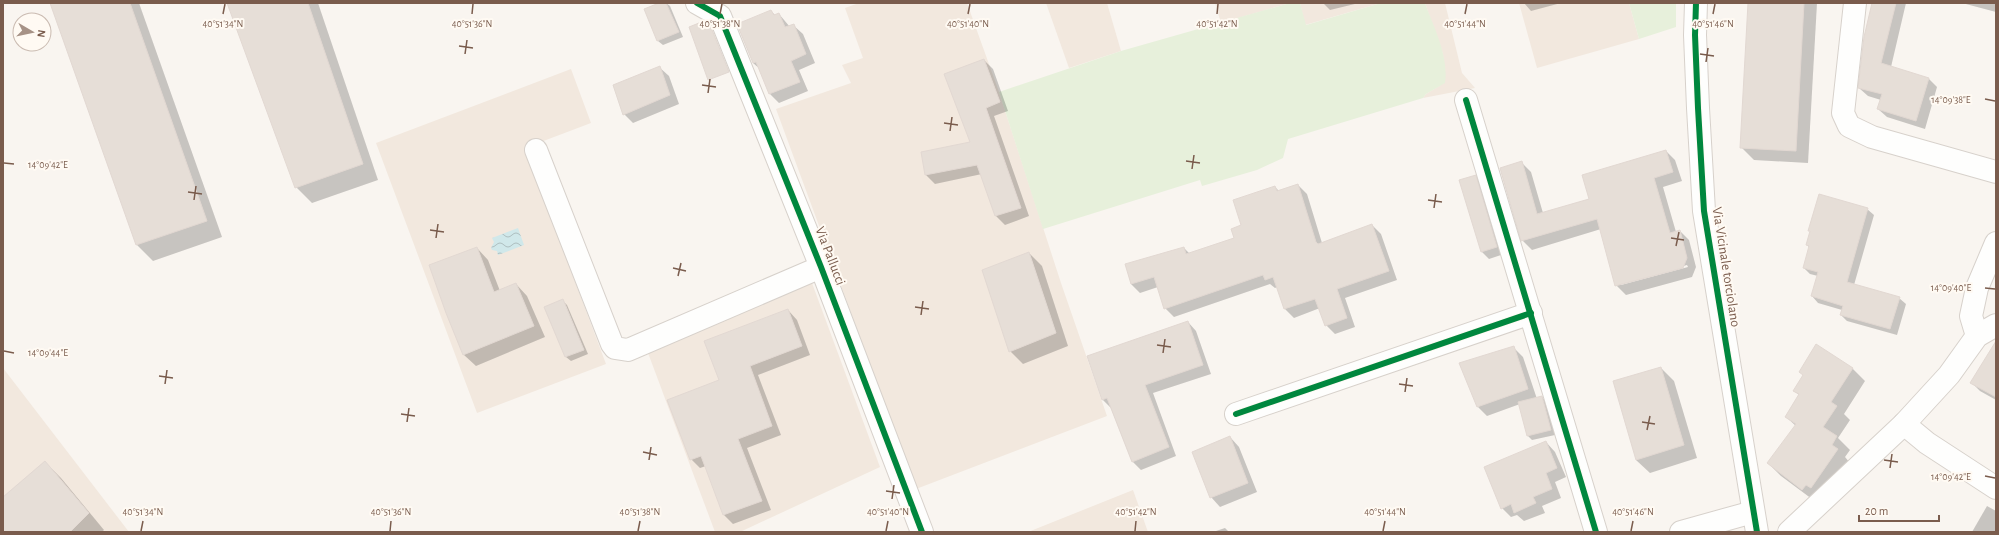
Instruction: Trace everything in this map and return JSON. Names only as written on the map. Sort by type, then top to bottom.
[{"type":"street","name":"Via Pallucci","points":[[697,3],[720,16],[821,267],[922,532]]},
{"type":"street","name":"Via Vicinale torciolano","points":[[1696,3],[1698,108],[1704,211],[1755,522]]},
{"type":"street","points":[[1855,3],[1843,113],[1849,126],[1872,137],[1996,172]]},
{"type":"street","points":[[1466,100],[1596,532]]},
{"type":"street","points":[[536,150],[612,344],[615,348],[628,350],[821,267]]},
{"type":"street","points":[[1977,336],[1971,316],[1978,288],[1996,244]]},
{"type":"street","points":[[1236,414],[1531,313]]},
{"type":"street","points":[[1789,532],[1904,424],[1949,375],[1977,336],[1996,325]]},
{"type":"street","points":[[1904,424],[1926,443],[1996,488]]},
{"type":"street","points":[[1681,532],[1755,522]]},
{"type":"shaded area","points":[[859,3],[967,3],[999,92],[1061,283],[1107,416],[916,489],[776,109],[851,83],[842,65],[863,58],[845,8]]},
{"type":"shaded area","points":[[1046,3],[1107,3],[1121,51],[1069,68]]},
{"type":"shaded area","points":[[1215,3],[1290,3],[1221,23]]},
{"type":"shaded area","points":[[1300,3],[1381,3],[1305,25]]},
{"type":"shaded area","points":[[1425,3],[1445,3],[1462,73],[1475,88],[1423,98],[1426,94],[1444,83],[1443,54]]},
{"type":"shaded area","points":[[1519,3],[1629,3],[1639,39],[1537,68]]},
{"type":"shaded area","points":[[571,69],[591,123],[525,148],[606,364],[477,413],[376,143]]},
{"type":"shaded area","points":[[812,283],[880,467],[740,532],[715,532],[648,353]]},
{"type":"shaded area","points":[[3,368],[129,532],[3,532]]},
{"type":"shaded area","points":[[1133,490],[1148,532],[1028,532]]},
{"type":"green space","points":[[1290,3],[1300,3],[1306,25],[1381,3],[1425,3],[1443,52],[1446,73],[1445,83],[1426,94],[1423,98],[1288,139],[1283,158],[1257,170],[1202,186],[1200,180],[1043,229],[999,92],[1121,51]]},
{"type":"green space","points":[[1629,3],[1676,3],[1676,27],[1639,39]]},
{"type":"water","points":[[518,228],[524,245],[498,255],[497,251],[492,250],[491,248],[494,242],[492,238]]},
{"type":"building","points":[[50,3],[130,3],[207,221],[136,245]]},
{"type":"building","points":[[227,3],[308,3],[363,164],[295,188]]},
{"type":"building","points":[[659,3],[666,3],[679,32],[657,41],[644,9]]},
{"type":"building","points":[[1748,3],[1804,3],[1796,151],[1740,148]]},
{"type":"building","points":[[1872,3],[1896,3],[1881,63],[1929,78],[1916,121],[1877,109],[1882,94],[1858,88],[1864,37]]},
{"type":"building","points":[[771,10],[774,15],[779,13],[785,27],[794,24],[806,54],[791,61],[800,82],[769,94],[756,62],[753,63],[737,24]]},
{"type":"building","points":[[704,21],[710,25],[729,72],[708,80],[689,27]]},
{"type":"building","points":[[984,59],[1000,102],[986,108],[1021,208],[995,216],[977,165],[925,175],[921,152],[970,142],[944,74]]},
{"type":"building","points":[[660,66],[670,95],[623,115],[613,85]]},
{"type":"building","points":[[1666,150],[1673,172],[1654,178],[1670,233],[1680,230],[1687,258],[1683,268],[1615,286],[1597,219],[1521,241],[1500,168],[1522,161],[1537,214],[1589,199],[1582,175]]},
{"type":"building","points":[[1476,175],[1497,247],[1481,252],[1459,180]]},
{"type":"building","points":[[1298,184],[1316,242],[1318,244],[1372,224],[1389,271],[1337,289],[1347,318],[1325,326],[1315,299],[1284,309],[1273,277],[1265,280],[1263,275],[1164,309],[1154,277],[1131,284],[1125,264],[1184,247],[1186,254],[1234,238],[1231,229],[1241,225],[1233,200],[1275,186],[1277,191]]},
{"type":"building","points":[[1819,194],[1868,208],[1847,282],[1900,297],[1890,329],[1840,315],[1843,306],[1811,296],[1818,272],[1803,268],[1809,246],[1806,245],[1810,231],[1808,231]]},
{"type":"building","points":[[477,247],[494,292],[516,283],[534,326],[463,355],[429,265]]},
{"type":"building","points":[[1029,252],[1056,333],[1009,352],[982,270]]},
{"type":"building","points":[[563,299],[584,350],[565,357],[544,307]]},
{"type":"building","points":[[788,309],[802,346],[750,366],[772,426],[738,439],[762,501],[723,515],[701,456],[690,460],[667,400],[719,380],[704,341]]},
{"type":"building","points":[[1188,321],[1203,365],[1145,385],[1169,447],[1132,462],[1107,398],[1102,400],[1087,356]]},
{"type":"building","points":[[1996,341],[1996,397],[1970,383]]},
{"type":"building","points":[[1816,344],[1853,368],[1831,402],[1837,406],[1823,427],[1837,436],[1832,445],[1838,449],[1811,488],[1806,485],[1802,490],[1767,463],[1796,424],[1785,417],[1799,394],[1793,391],[1803,375],[1799,372]]},
{"type":"building","points":[[1514,346],[1528,389],[1477,407],[1459,363]]},
{"type":"building","points":[[1661,367],[1684,445],[1636,460],[1613,381]]},
{"type":"building","points":[[1542,396],[1551,430],[1527,436],[1518,402]]},
{"type":"building","points":[[1230,436],[1248,483],[1210,498],[1192,452]]},
{"type":"building","points":[[1546,441],[1557,468],[1546,473],[1552,489],[1533,497],[1536,503],[1514,513],[1511,504],[1501,509],[1484,467]]},
{"type":"building","points":[[45,461],[89,513],[70,532],[3,532],[3,497]]},
{"type":"cycle path","points":[[697,3],[720,16],[821,267],[922,532]]},
{"type":"cycle path","points":[[1696,3],[1695,35],[1704,211],[1757,532]]},
{"type":"cycle path","points":[[1466,100],[1596,532]]},
{"type":"cycle path","points":[[1236,414],[1531,313]]}]
